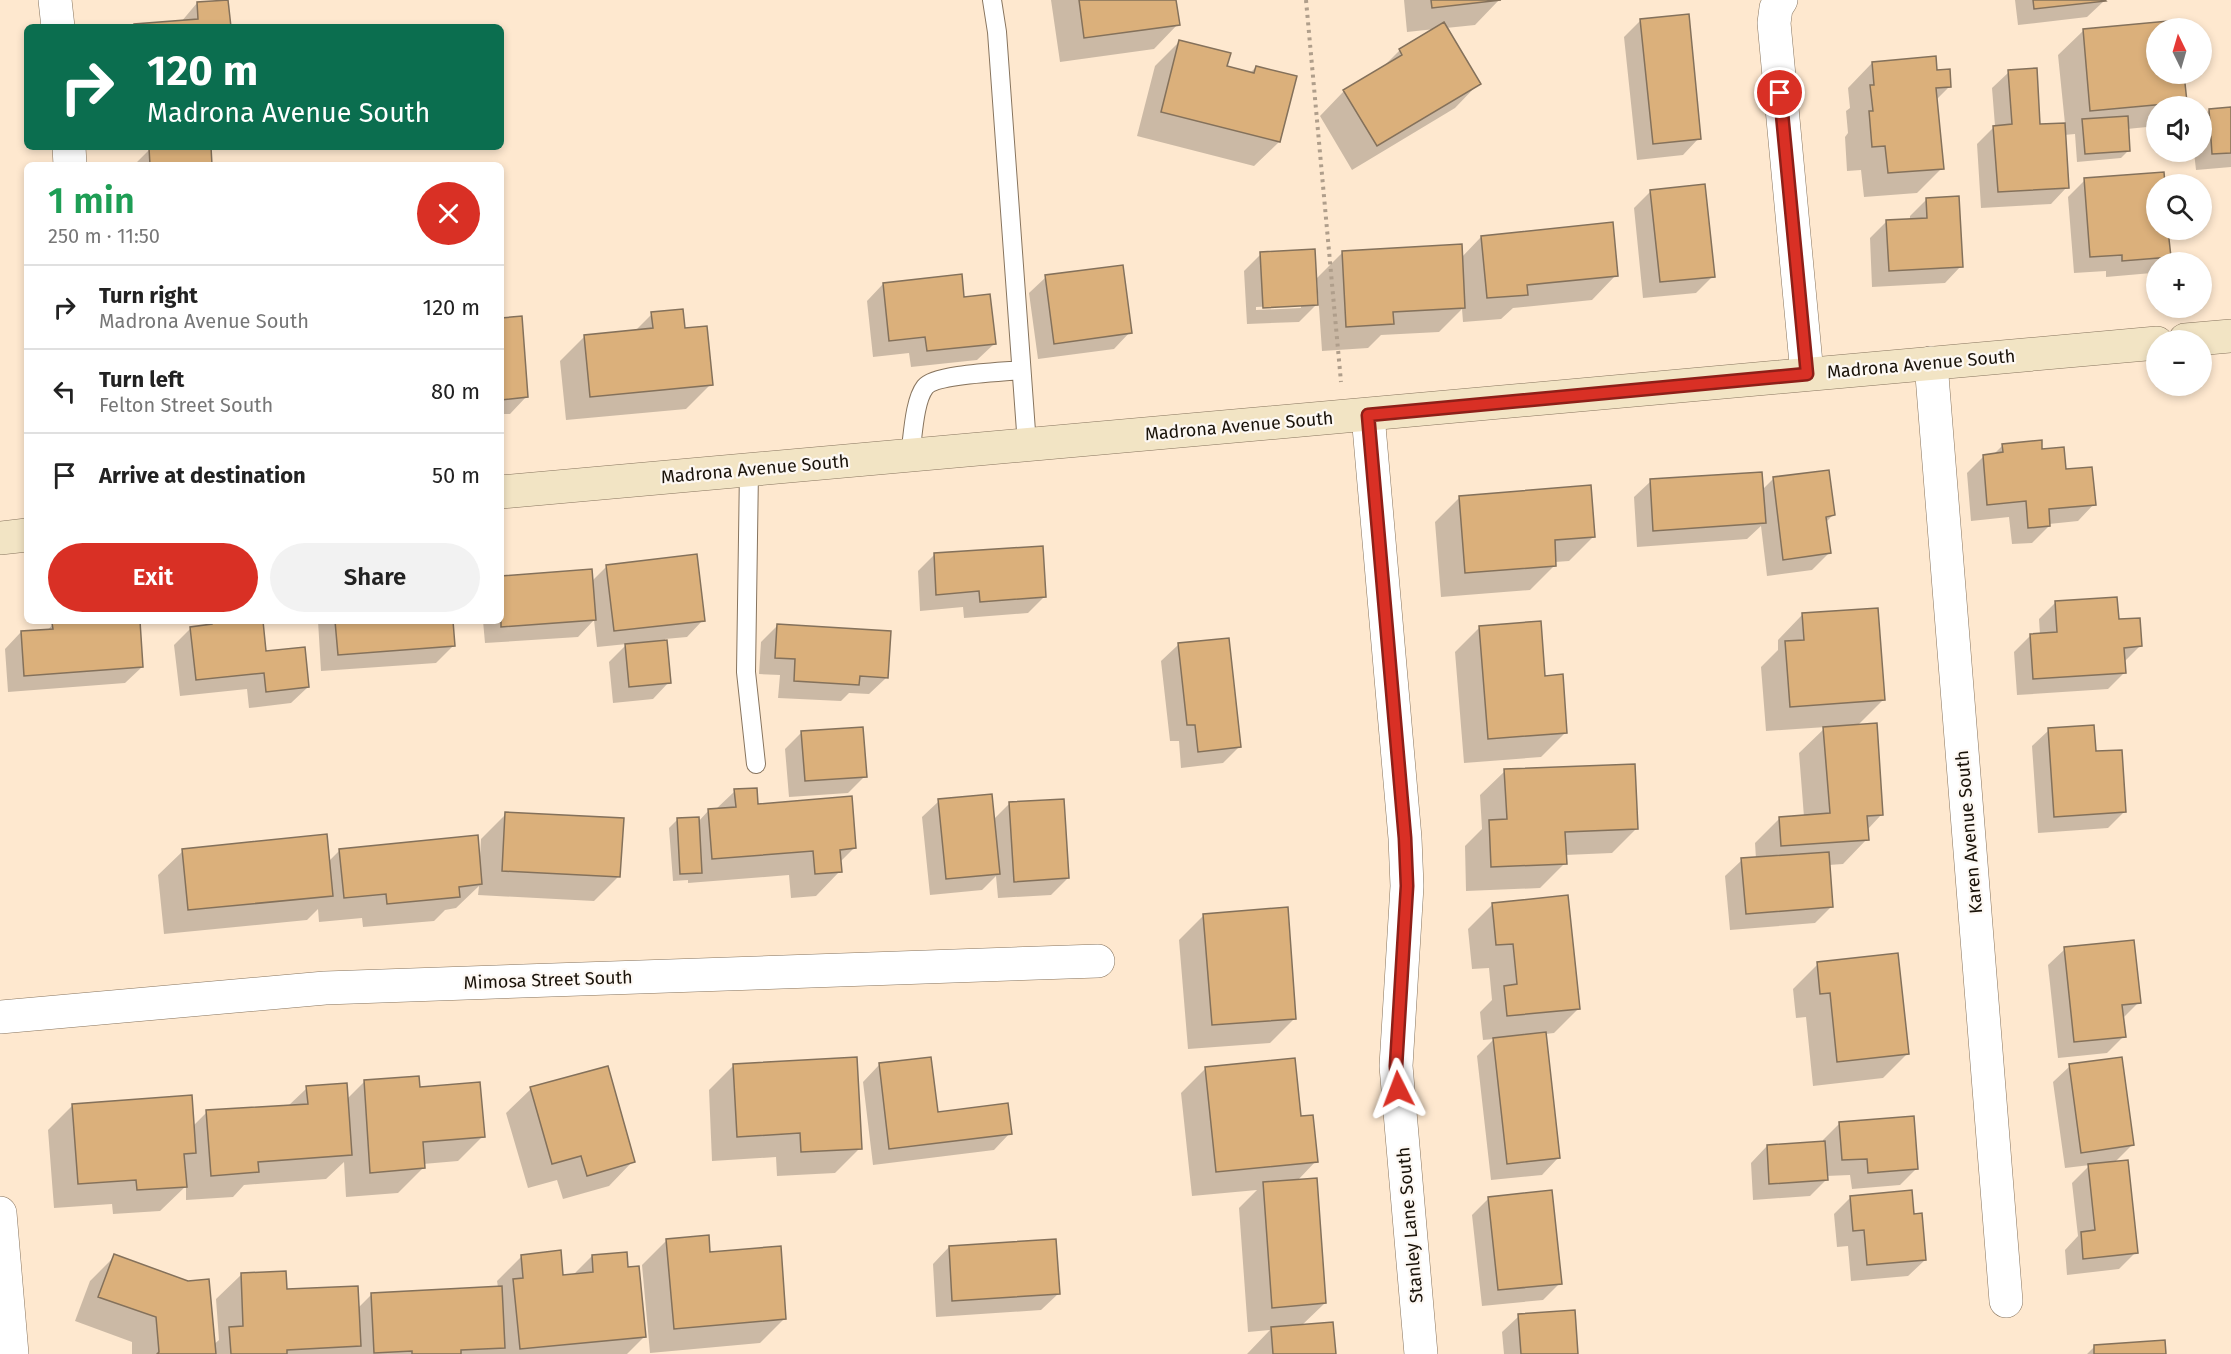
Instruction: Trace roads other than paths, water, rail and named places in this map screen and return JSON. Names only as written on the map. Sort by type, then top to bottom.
[{"type":"main road","points":[[2212,338],[2231,336]]},
{"type":"main road","name":"Madrona Avenue South","points":[[504,492],[2146,344]]},
{"type":"main road","points":[[0,538],[24,535]]},
{"type":"street","points":[[55,0],[58,24]]},
{"type":"street","points":[[1781,0],[1776,8],[1774,23],[1807,374]]},
{"type":"street","name":"Karen Avenue South","points":[[1931,363],[2006,1301]]},
{"type":"street","name":"Stanley Lane South","points":[[1356,416],[1405,838],[1407,886],[1396,1066],[1421,1354]]},
{"type":"street","name":"Mimosa Street South","points":[[0,1017],[326,988],[1098,961]]},
{"type":"street","points":[[0,1214],[12,1354]]},
{"type":"lane","points":[[992,0],[1027,445]]},
{"type":"lane","points":[[910,455],[919,397],[926,385],[939,378],[1021,370]]},
{"type":"lane","points":[[749,470],[746,672],[756,764]]}]
